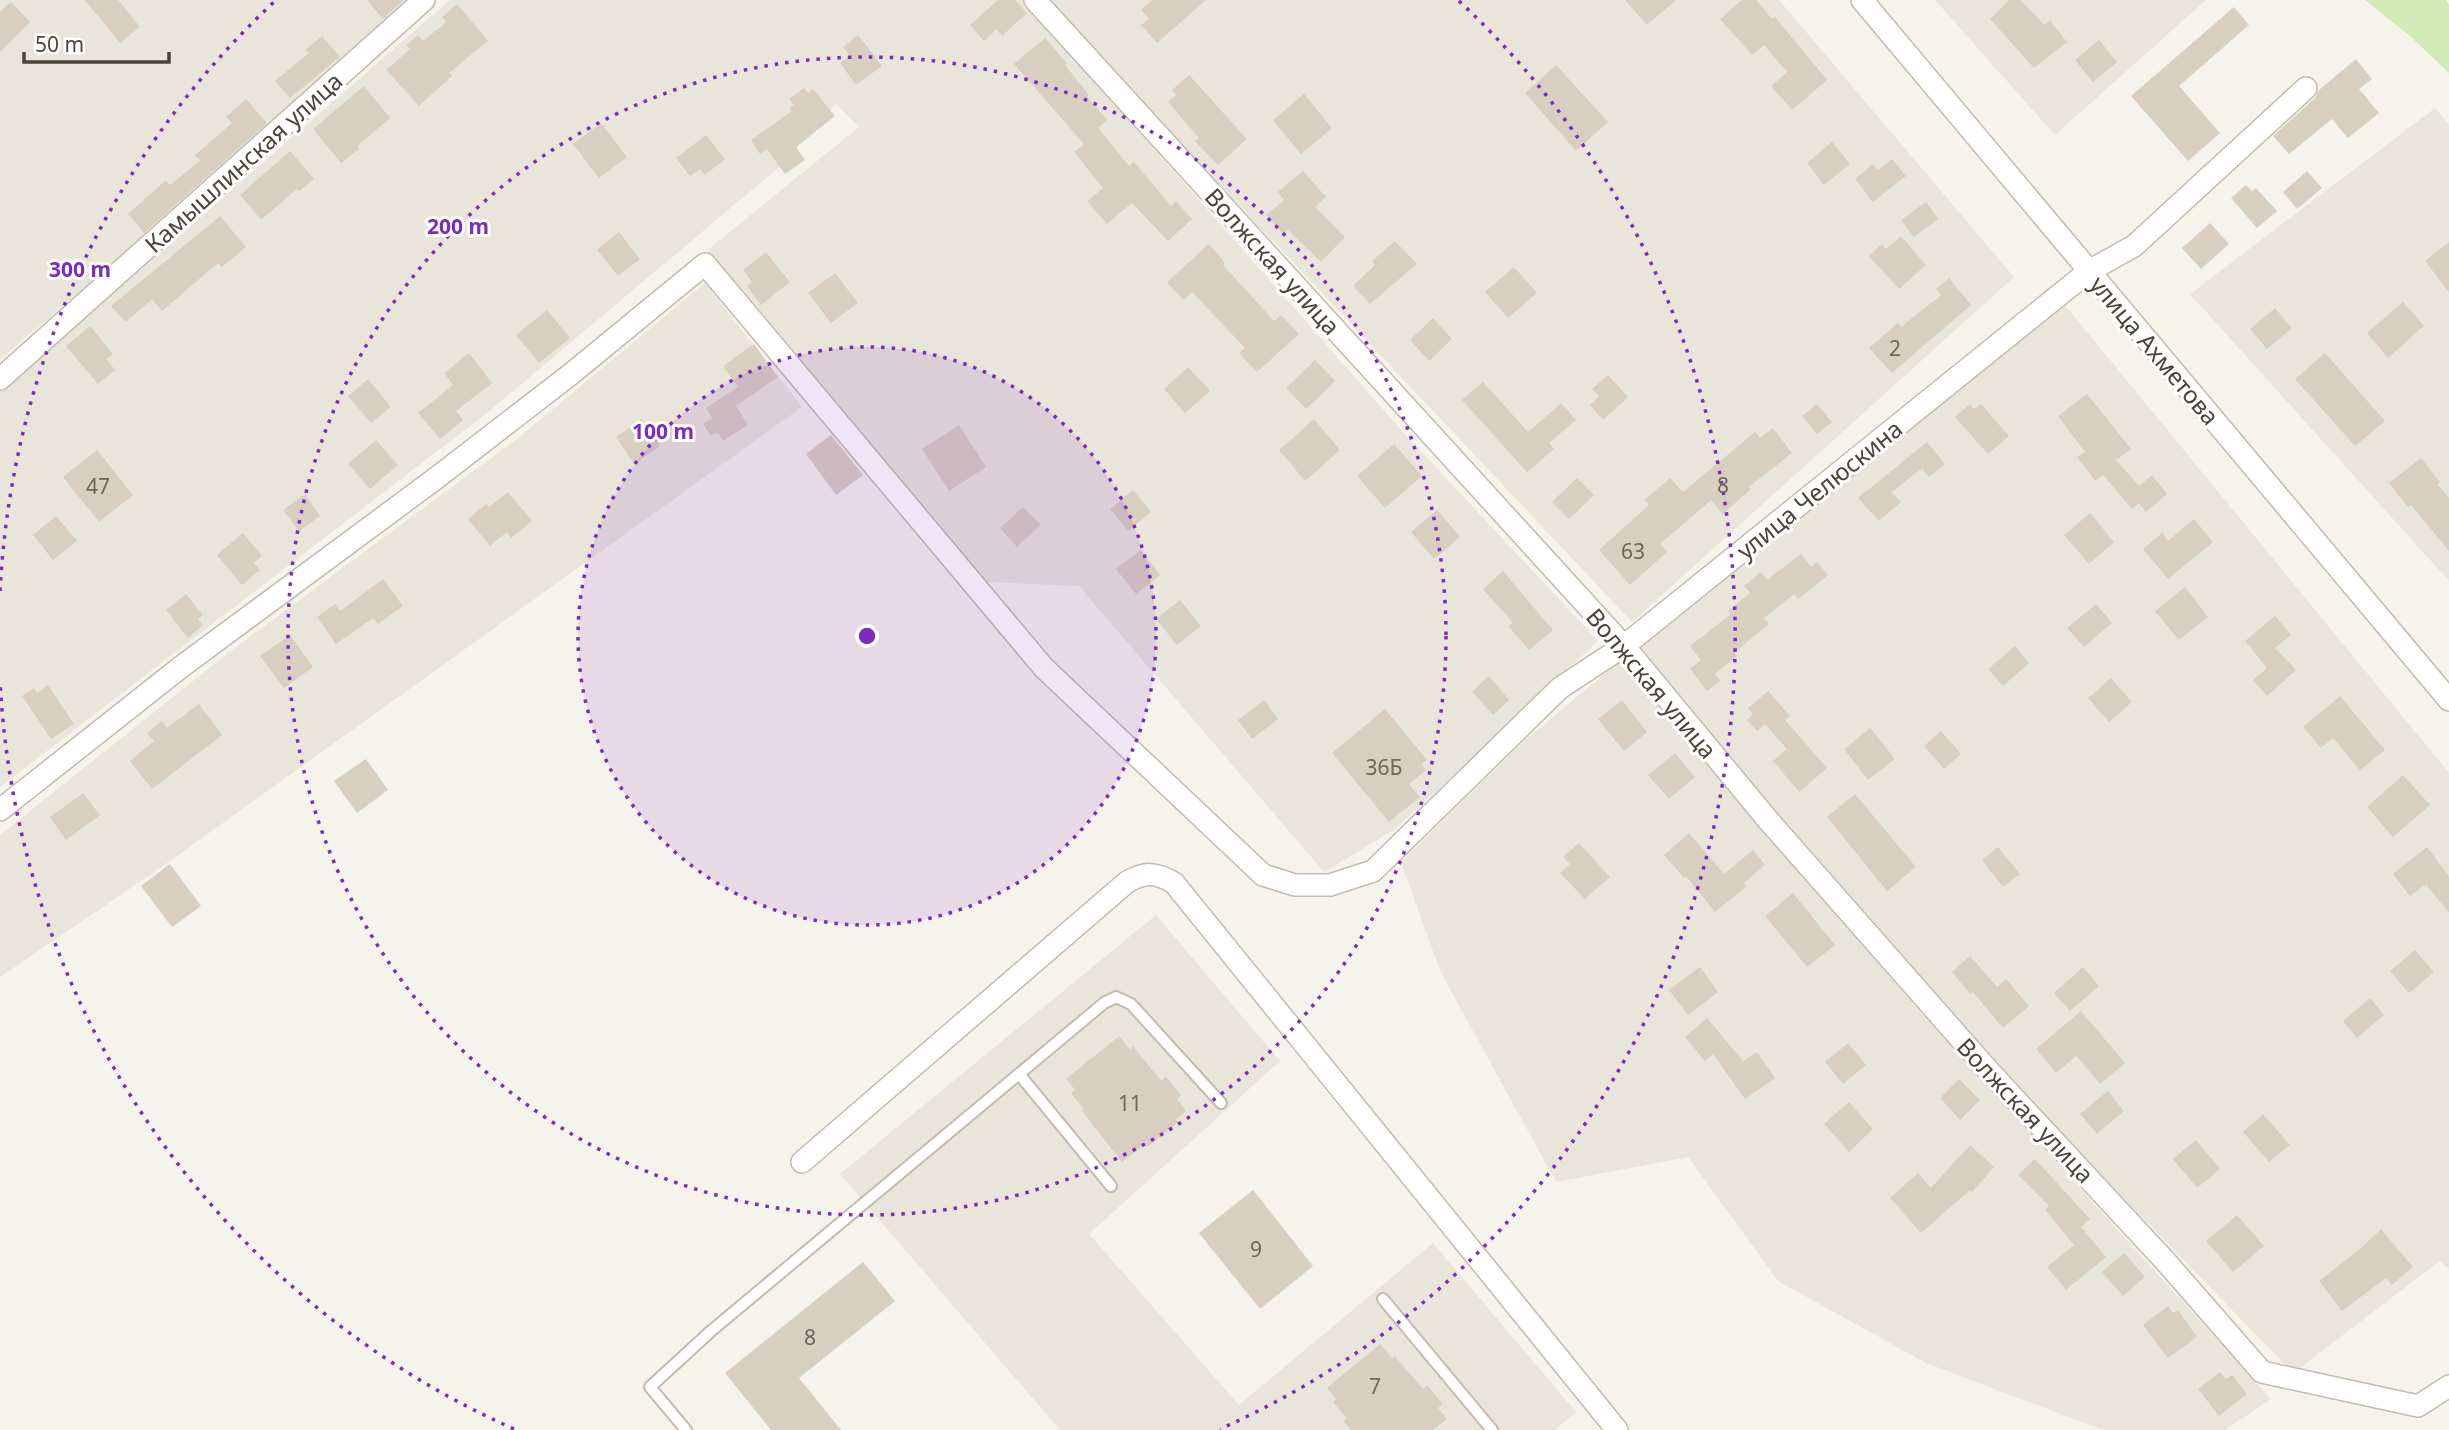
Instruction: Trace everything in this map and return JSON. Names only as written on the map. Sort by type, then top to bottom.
[{"type":"street","name":"Камышлинская улица","points":[[0,379],[424,0]]},
{"type":"street","name":"Волжская улица","points":[[1035,0],[1624,646],[1777,830],[1988,1070],[2167,1263],[2262,1372],[2418,1406],[2449,1386]]},
{"type":"street","name":"улица Ахметова","points":[[1862,0],[2449,699]]},
{"type":"street","name":"улица Челюскина","points":[[0,810],[181,667],[572,374],[705,264],[1044,668],[1263,875],[1295,885],[1330,885],[1373,871],[1560,688],[1624,646],[2089,271],[2134,246],[2306,88]]},
{"type":"street","points":[[802,1162],[1127,882],[1142,873],[1160,874],[1174,883],[1617,1430]]},
{"type":"lane","points":[[686,1430],[650,1387],[722,1322],[1104,1003],[1116,997],[1131,1004],[1221,1103]]},
{"type":"lane","points":[[1019,1074],[1111,1186]]},
{"type":"lane","points":[[1383,1299],[1492,1430]]},
{"type":"shaded area","points":[[0,0],[410,0],[200,190],[0,359]]},
{"type":"shaded area","points":[[450,0],[1023,0],[1403,432],[1598,641],[1394,830],[1324,872],[1079,586],[987,582],[705,264],[710,248],[859,127],[836,104],[778,168],[487,413],[0,787],[0,391]]},
{"type":"shaded area","points":[[1046,0],[1779,0],[2014,277],[1632,622]]},
{"type":"shaded area","points":[[1935,0],[2206,0],[2055,135]]},
{"type":"shaded area","points":[[2435,108],[2449,125],[2449,581],[2190,294]]},
{"type":"shaded area","points":[[705,283],[802,407],[163,866],[0,977],[0,835],[232,650],[518,438]]},
{"type":"shaded area","points":[[2064,304],[2449,773],[2449,1269],[2440,1261],[2293,1373],[2014,1085],[1635,649]]},
{"type":"shaded area","points":[[1620,661],[1920,1012],[2271,1399],[2225,1430],[2103,1430],[1926,1363],[1778,1281],[1688,1157],[1556,1182],[1440,971],[1401,862],[1524,741]]},
{"type":"shaded area","points":[[1156,915],[1280,1061],[1089,1234],[1239,1405],[1433,1243],[1576,1412],[1555,1430],[1060,1430],[840,1174]]},
{"type":"green space","points":[[2365,0],[2446,0],[2449,5],[2449,73],[2410,36]]},
{"type":"building","points":[[85,0],[118,0],[140,27],[120,43]]},
{"type":"building","points":[[367,0],[404,0],[383,19]]},
{"type":"building","points":[[998,0],[1015,0],[1027,13],[1002,36],[996,29],[984,41],[970,25]]},
{"type":"building","points":[[1152,0],[1206,0],[1157,43],[1141,25],[1149,19],[1141,10]]},
{"type":"building","points":[[1625,0],[1676,0],[1647,25]]},
{"type":"building","points":[[1742,0],[1756,0],[1772,19],[1775,17],[1827,80],[1792,110],[1771,86],[1787,72],[1764,45],[1752,55],[1720,19]]},
{"type":"building","points":[[2009,0],[2021,0],[2044,25],[2050,20],[2067,42],[2034,68],[1990,19]]},
{"type":"building","points":[[11,2],[30,22],[0,52],[0,12]]},
{"type":"building","points":[[457,4],[488,41],[449,73],[452,76],[419,106],[386,70],[410,49],[406,45],[418,35],[423,41],[446,22],[442,17]]},
{"type":"building","points":[[2234,7],[2249,25],[2179,86],[2220,133],[2188,161],[2131,96]]},
{"type":"building","points":[[858,35],[882,66],[856,85],[840,63],[850,56],[843,47]]},
{"type":"building","points":[[322,36],[340,57],[290,98],[275,81],[309,53],[305,50]]},
{"type":"building","points":[[1045,38],[1067,63],[1065,65],[1089,95],[1087,97],[1107,120],[1098,128],[1129,166],[1134,162],[1171,206],[1176,201],[1192,219],[1168,241],[1132,203],[1107,224],[1087,201],[1103,188],[1074,152],[1084,144],[1014,64]]},
{"type":"building","points":[[2099,40],[2117,62],[2093,82],[2075,60]]},
{"type":"building","points":[[2356,59],[2372,79],[2359,89],[2379,113],[2348,138],[2332,119],[2289,154],[2273,136],[2315,98],[2319,90]]},
{"type":"building","points":[[1556,65],[1608,122],[1576,151],[1525,93]]},
{"type":"building","points":[[1189,75],[1247,139],[1218,165],[1195,141],[1199,138],[1168,102],[1176,95],[1172,90]]},
{"type":"building","points":[[364,86],[390,118],[341,163],[313,129]]},
{"type":"building","points":[[804,88],[808,93],[813,89],[835,116],[796,147],[805,160],[785,174],[767,149],[760,154],[751,140],[792,111],[790,108],[794,105],[789,99]]},
{"type":"building","points":[[1304,94],[1332,128],[1301,154],[1273,120]]},
{"type":"building","points":[[246,99],[267,123],[144,233],[128,214],[166,180],[170,185],[200,161],[195,155],[232,123],[226,117]]},
{"type":"building","points":[[601,123],[627,157],[599,178],[573,144]]},
{"type":"building","points":[[706,135],[725,159],[705,175],[700,169],[690,176],[676,158]]},
{"type":"building","points":[[1832,142],[1850,164],[1824,185],[1807,163]]},
{"type":"building","points":[[290,151],[314,179],[299,191],[297,189],[261,220],[240,195]]},
{"type":"building","points":[[1892,159],[1906,176],[1873,202],[1855,179],[1873,164],[1878,170]]},
{"type":"building","points":[[1303,171],[1326,197],[1315,207],[1345,237],[1321,262],[1288,230],[1283,234],[1266,215],[1284,200],[1278,192]]},
{"type":"building","points":[[2307,171],[2322,188],[2297,209],[2283,192]]},
{"type":"building","points":[[2246,185],[2252,191],[2256,188],[2277,211],[2257,228],[2231,198]]},
{"type":"building","points":[[1926,202],[1938,219],[1914,237],[1901,220]]},
{"type":"building","points":[[220,216],[246,247],[222,267],[218,263],[162,311],[152,299],[126,322],[111,306]]},
{"type":"building","points":[[2210,223],[2229,244],[2201,269],[2182,248]]},
{"type":"building","points":[[619,232],[640,259],[618,276],[597,250]]},
{"type":"building","points":[[1901,236],[1926,265],[1899,289],[1869,256],[1882,244],[1886,249]]},
{"type":"building","points":[[1395,241],[1417,264],[1370,304],[1353,286],[1375,265],[1372,261]]},
{"type":"building","points":[[2449,242],[2449,292],[2425,261]]},
{"type":"building","points":[[1209,244],[1225,263],[1223,265],[1274,321],[1281,315],[1299,334],[1257,372],[1239,353],[1245,348],[1192,292],[1183,300],[1167,282]]},
{"type":"building","points":[[766,252],[790,282],[761,305],[747,286],[752,282],[743,270]]},
{"type":"building","points":[[1514,267],[1537,293],[1508,318],[1485,292]]},
{"type":"building","points":[[835,273],[858,303],[831,323],[808,293]]},
{"type":"building","points":[[1949,278],[1971,305],[1892,373],[1869,348],[1898,323],[1901,327],[1941,295],[1936,289]]},
{"type":"building","points":[[2403,302],[2424,326],[2388,358],[2367,333]]},
{"type":"building","points":[[2275,308],[2292,328],[2267,349],[2250,329]]},
{"type":"building","points":[[547,310],[570,338],[539,363],[516,335]]},
{"type":"building","points":[[1433,318],[1452,339],[1429,361],[1410,340]]},
{"type":"building","points":[[90,326],[113,354],[106,359],[115,370],[98,384],[66,346]]},
{"type":"building","points":[[754,344],[778,377],[736,406],[748,425],[723,441],[717,432],[711,436],[703,424],[712,418],[706,408],[738,387],[723,366]]},
{"type":"building","points":[[469,353],[492,383],[456,411],[463,420],[440,439],[418,413],[453,385],[444,373]]},
{"type":"building","points":[[2325,353],[2385,421],[2355,446],[2295,379]]},
{"type":"building","points":[[1315,360],[1335,381],[1306,409],[1286,388]]},
{"type":"building","points":[[1188,367],[1210,391],[1185,413],[1164,389]]},
{"type":"building","points":[[1608,375],[1628,397],[1603,420],[1590,405],[1599,396],[1592,389]]},
{"type":"building","points":[[368,379],[391,407],[371,423],[348,396]]},
{"type":"building","points":[[1483,382],[1528,432],[1561,403],[1576,420],[1549,443],[1554,449],[1527,472],[1462,400]]},
{"type":"building","points":[[2087,394],[2131,449],[2116,460],[2139,486],[2152,475],[2167,494],[2146,512],[2139,503],[2132,509],[2103,475],[2095,481],[2077,457],[2085,452],[2058,416]]},
{"type":"building","points":[[1817,404],[1832,422],[1817,434],[1802,416]]},
{"type":"building","points":[[1970,404],[1974,409],[1981,404],[2009,436],[1988,454],[1955,417]]},
{"type":"building","points":[[642,419],[660,446],[634,464],[616,437]]},
{"type":"building","points":[[1314,419],[1340,450],[1305,481],[1279,450]]},
{"type":"building","points":[[959,425],[986,467],[949,491],[922,449]]},
{"type":"building","points":[[1773,428],[1792,453],[1749,487],[1751,489],[1723,514],[1711,500],[1660,544],[1667,552],[1630,585],[1599,550],[1649,505],[1644,500],[1670,478],[1683,492],[1755,432],[1760,438]]},
{"type":"building","points":[[831,435],[863,475],[836,495],[806,454]]},
{"type":"building","points":[[376,440],[398,465],[370,489],[348,464]]},
{"type":"building","points":[[1927,442],[1945,464],[1929,477],[1922,468],[1892,492],[1901,502],[1879,521],[1858,498]]},
{"type":"building","points":[[1394,444],[1422,476],[1385,508],[1357,476]]},
{"type":"building","points":[[97,450],[133,495],[99,522],[63,477]]},
{"type":"building","points":[[2421,458],[2449,498],[2449,551],[2389,483]]},
{"type":"building","points":[[1577,478],[1594,495],[1569,519],[1552,502]]},
{"type":"building","points":[[1133,490],[1151,512],[1128,531],[1110,509]]},
{"type":"building","points":[[508,492],[532,521],[511,538],[507,532],[490,546],[468,519],[486,504],[489,507]]},
{"type":"building","points":[[305,494],[320,516],[299,531],[283,510]]},
{"type":"building","points":[[1023,507],[1041,525],[1017,547],[1000,528]]},
{"type":"building","points":[[1437,510],[1460,537],[1434,559],[1411,532]]},
{"type":"building","points":[[2090,513],[2114,542],[2089,564],[2064,535]]},
{"type":"building","points":[[56,516],[77,541],[53,560],[33,535]]},
{"type":"building","points":[[2194,519],[2213,542],[2168,579],[2143,549],[2162,533],[2168,541]]},
{"type":"building","points":[[243,533],[262,556],[254,563],[260,570],[242,585],[217,555]]},
{"type":"building","points":[[1141,550],[1160,575],[1136,594],[1116,569]]},
{"type":"building","points":[[1801,554],[1811,567],[1817,562],[1828,575],[1798,599],[1794,594],[1764,618],[1769,624],[1735,652],[1737,656],[1715,674],[1720,681],[1707,691],[1690,669],[1701,660],[1690,646],[1731,614],[1728,611],[1750,593],[1744,586],[1761,572],[1767,580]]},
{"type":"building","points":[[1503,571],[1553,630],[1529,650],[1508,626],[1513,623],[1483,589]]},
{"type":"building","points":[[383,579],[403,606],[378,624],[373,618],[336,644],[317,617],[335,604],[340,611]]},
{"type":"building","points":[[2185,587],[2208,617],[2179,640],[2155,611]]},
{"type":"building","points":[[186,594],[203,615],[198,619],[203,625],[188,638],[166,610]]},
{"type":"building","points":[[1180,600],[1201,626],[1177,645],[1156,619]]},
{"type":"building","points":[[2096,604],[2112,623],[2084,647],[2067,628]]},
{"type":"building","points":[[2275,616],[2291,635],[2275,648],[2296,670],[2267,696],[2253,680],[2267,668],[2245,641]]},
{"type":"building","points":[[290,635],[313,667],[284,688],[260,656]]},
{"type":"building","points":[[2015,646],[2029,663],[2003,686],[1988,669]]},
{"type":"building","points":[[1489,676],[1509,700],[1493,715],[1472,692]]},
{"type":"building","points":[[2111,678],[2132,702],[2109,722],[2088,698]]},
{"type":"building","points":[[48,685],[74,724],[51,739],[22,696],[34,688],[37,693]]},
{"type":"building","points":[[1768,691],[1790,716],[1785,720],[1827,768],[1799,792],[1773,761],[1787,749],[1765,724],[1757,731],[1747,720],[1753,714],[1748,708]]},
{"type":"building","points":[[2340,696],[2385,750],[2360,770],[2333,738],[2321,748],[2303,727]]},
{"type":"building","points":[[1264,700],[1278,719],[1252,739],[1238,720]]},
{"type":"building","points":[[1622,700],[1647,732],[1624,751],[1598,719]]},
{"type":"building","points":[[199,704],[222,735],[152,789],[130,761],[154,741],[147,733],[162,721],[167,728]]},
{"type":"building","points":[[1385,709],[1427,760],[1421,764],[1426,770],[1409,784],[1420,797],[1389,822],[1332,753]]},
{"type":"building","points":[[1870,728],[1895,759],[1868,780],[1844,749]]},
{"type":"building","points":[[1941,731],[1961,754],[1944,769],[1924,746]]},
{"type":"building","points":[[1675,753],[1695,777],[1669,799],[1648,775]]},
{"type":"building","points":[[366,759],[388,790],[357,813],[334,781]]},
{"type":"building","points":[[2403,775],[2430,805],[2393,837],[2367,807]]},
{"type":"building","points":[[83,793],[100,815],[66,840],[50,817]]},
{"type":"building","points":[[1855,794],[1916,867],[1887,891],[1827,817]]},
{"type":"building","points":[[1689,833],[1724,874],[1753,850],[1765,865],[1744,883],[1747,886],[1715,912],[1686,876],[1684,878],[1664,855]]},
{"type":"building","points":[[1579,843],[1610,877],[1585,899],[1560,873],[1570,864],[1563,857]]},
{"type":"building","points":[[1998,847],[2020,874],[2003,887],[1982,860]]},
{"type":"building","points":[[2427,847],[2449,876],[2449,913],[2426,884],[2410,896],[2393,874]]},
{"type":"building","points":[[170,864],[201,906],[172,927],[141,886]]},
{"type":"building","points":[[1793,893],[1835,945],[1807,967],[1765,916]]},
{"type":"building","points":[[2415,950],[2434,972],[2409,993],[2390,971]]},
{"type":"building","points":[[1970,956],[1997,987],[2006,979],[2029,1006],[2003,1028],[1952,972]]},
{"type":"building","points":[[1700,967],[1718,992],[1688,1015],[1669,990]]},
{"type":"building","points":[[2083,967],[2099,986],[2070,1011],[2054,993]]},
{"type":"building","points":[[2370,998],[2384,1015],[2357,1038],[2343,1021]]},
{"type":"building","points":[[2081,1011],[2125,1063],[2100,1084],[2076,1056],[2056,1073],[2036,1049]]},
{"type":"building","points":[[1707,1018],[1743,1061],[1757,1052],[1775,1078],[1745,1099],[1713,1054],[1705,1061],[1685,1037]]},
{"type":"building","points":[[1119,1036],[1130,1050],[1133,1046],[1161,1081],[1166,1077],[1181,1095],[1177,1099],[1186,1111],[1176,1119],[1178,1122],[1147,1147],[1145,1144],[1122,1162],[1082,1111],[1084,1109],[1071,1093],[1075,1090],[1066,1079]]},
{"type":"building","points":[[1848,1043],[1866,1065],[1843,1084],[1825,1062]]},
{"type":"building","points":[[1959,1079],[1980,1100],[1960,1120],[1940,1098]]},
{"type":"building","points":[[2108,1091],[2124,1111],[2097,1134],[2080,1114]]},
{"type":"building","points":[[1849,1102],[1873,1129],[1849,1152],[1824,1124]]},
{"type":"building","points":[[2263,1114],[2290,1145],[2269,1162],[2243,1132]]},
{"type":"building","points":[[2196,1140],[2220,1169],[2197,1188],[2173,1159]]},
{"type":"building","points":[[1970,1145],[1994,1167],[1972,1192],[1970,1190],[1921,1233],[1890,1198],[1918,1173],[1931,1188]]},
{"type":"building","points":[[2035,1159],[2090,1219],[2081,1227],[2106,1257],[2066,1290],[2047,1267],[2074,1245],[2045,1210],[2049,1206],[2018,1175]]},
{"type":"building","points":[[1253,1190],[1313,1266],[1260,1309],[1199,1233]]},
{"type":"building","points":[[2237,1215],[2264,1246],[2233,1272],[2206,1241]]},
{"type":"building","points":[[2381,1229],[2413,1267],[2392,1285],[2386,1278],[2342,1311],[2319,1281]]},
{"type":"building","points":[[2124,1253],[2145,1277],[2123,1296],[2102,1272]]},
{"type":"building","points":[[863,1262],[895,1301],[799,1378],[841,1430],[771,1430],[725,1373]]},
{"type":"building","points":[[2168,1306],[2173,1313],[2178,1310],[2197,1337],[2168,1358],[2143,1325]]},
{"type":"building","points":[[1380,1344],[1423,1389],[1427,1385],[1443,1404],[1438,1408],[1447,1419],[1433,1430],[1351,1430],[1343,1421],[1346,1418],[1333,1402],[1336,1399],[1327,1388]]},
{"type":"building","points":[[2220,1372],[2226,1379],[2232,1375],[2247,1394],[2219,1416],[2198,1389]]}]
